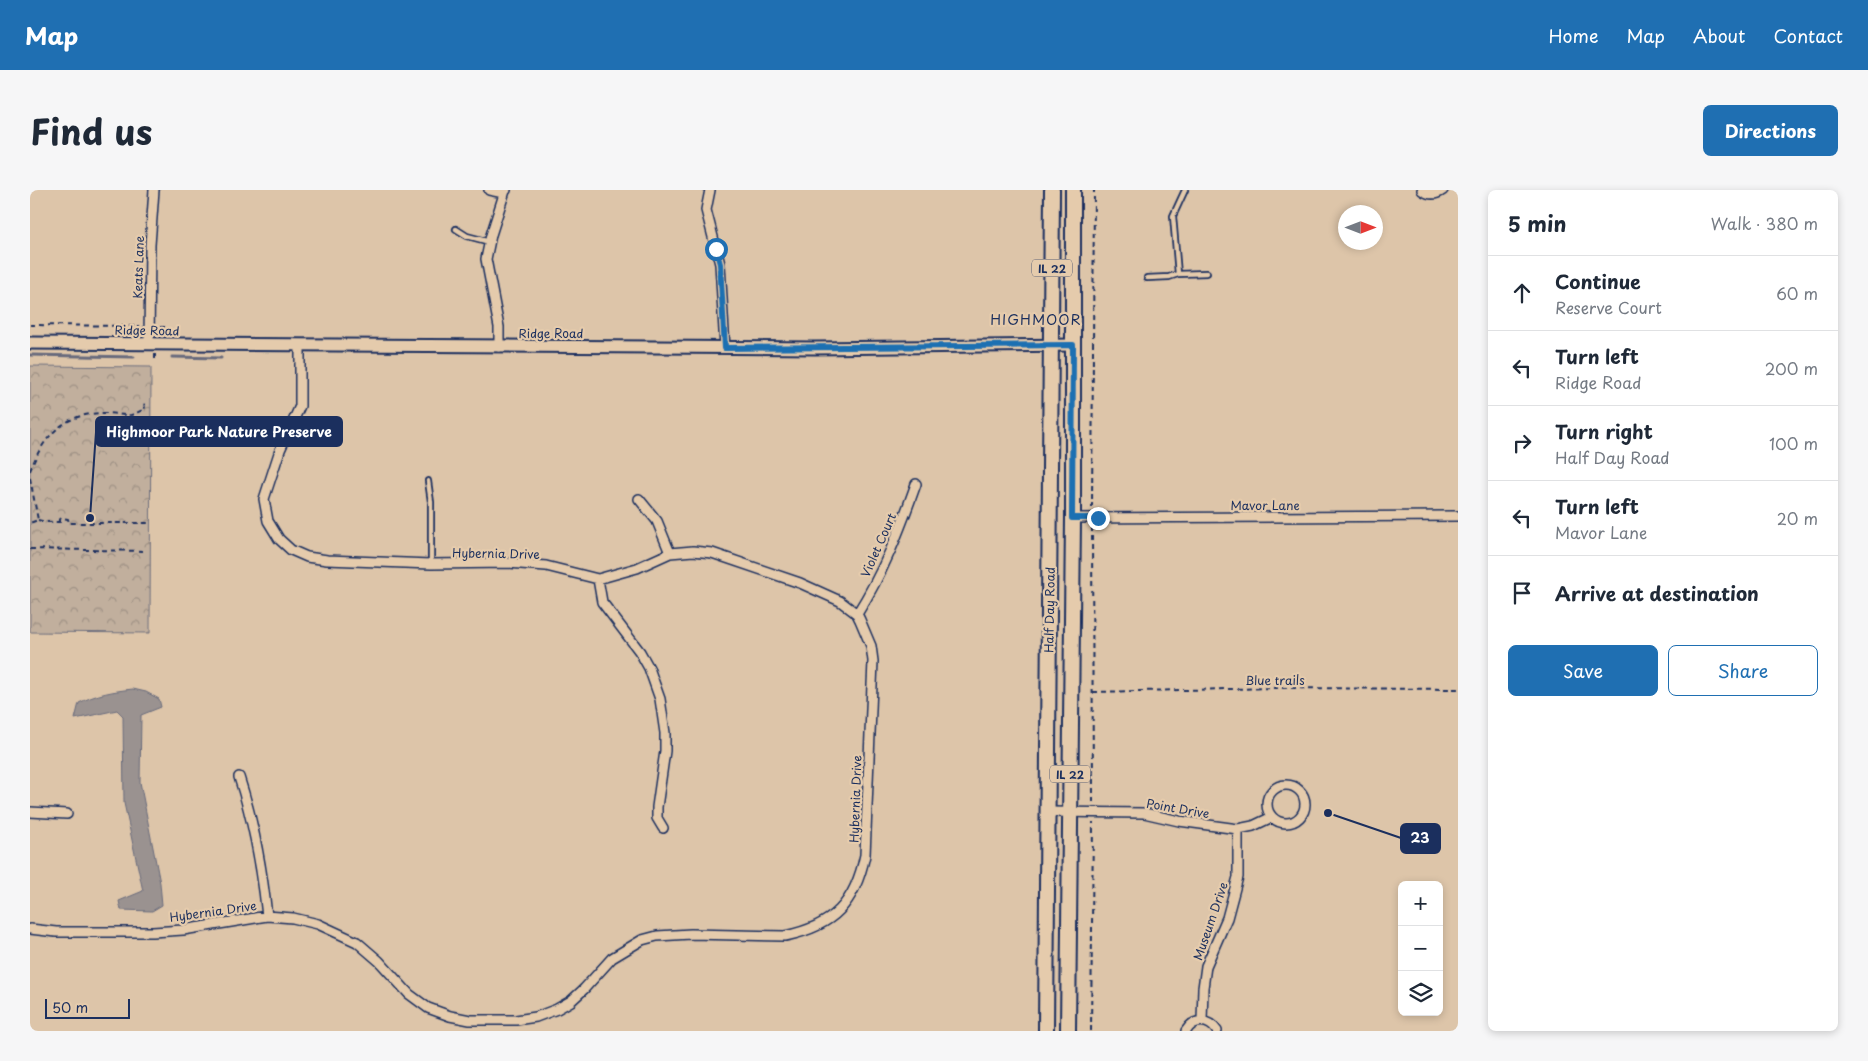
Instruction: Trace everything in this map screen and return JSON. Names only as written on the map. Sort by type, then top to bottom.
[{"type":"main road","name":"Half Day Road","points":[[1046,1031],[1052,190]]},
{"type":"main road","name":"Half Day Road","points":[[1068,1031],[1073,190]]},
{"type":"street","name":"Keats Lane","points":[[149,344],[150,244],[154,190]]},
{"type":"street","points":[[489,190],[499,192],[505,190]]},
{"type":"street","points":[[499,347],[499,327],[486,259],[505,190]]},
{"type":"street","points":[[710,190],[706,210],[720,264],[725,348]]},
{"type":"street","points":[[1422,190],[1431,194],[1437,194],[1443,190]]},
{"type":"street","name":"Ridge Road","points":[[30,343],[725,348],[1073,345]]},
{"type":"street","name":"Hybernia Drive","points":[[30,929],[56,932],[160,931],[267,916],[292,918],[318,924],[357,942],[379,961],[409,994],[428,1008],[450,1016],[470,1020],[516,1020],[536,1017],[557,1009],[584,989],[612,958],[642,940],[657,936],[691,934],[785,936],[800,933],[814,928],[837,913],[854,891],[865,855],[873,661],[871,646],[856,614],[826,593],[712,553],[693,551],[670,553],[637,568],[598,579],[546,566],[508,563],[431,564],[327,560],[307,557],[291,550],[279,540],[268,521],[264,499],[280,450],[300,406],[300,346]]},
{"type":"street","name":"Violet Court","points":[[856,614],[882,572],[916,484]]},
{"type":"street","points":[[639,500],[657,521],[670,553]]},
{"type":"street","name":"Mavor Lane","points":[[1072,518],[1458,516]]},
{"type":"street","points":[[598,579],[602,602],[640,652],[649,668],[660,699],[666,751],[657,818],[663,828]]},
{"type":"street","points":[[239,777],[255,833],[262,868],[267,916]]},
{"type":"street","points":[[1289,786],[1301,792],[1305,805],[1299,818],[1290,823],[1281,823],[1272,817],[1268,809],[1268,800],[1275,789],[1289,786]]},
{"type":"street","points":[[30,812],[67,814]]},
{"type":"street","name":"Point Drive","points":[[1047,812],[1144,813],[1188,823],[1238,829],[1253,826],[1272,817]]},
{"type":"street","name":"Museum Drive","points":[[1202,1021],[1206,966],[1227,918],[1238,878],[1238,829]]},
{"type":"street","points":[[1186,1031],[1192,1024],[1202,1021],[1213,1025],[1217,1031]]},
{"type":"lane","points":[[1178,274],[1173,216],[1185,190]]},
{"type":"lane","points":[[456,229],[467,236],[490,242]]},
{"type":"lane","points":[[1147,278],[1207,273]]},
{"type":"lane","points":[[428,482],[432,502],[431,564]]},
{"type":"path","points":[[1091,1031],[1094,190]]},
{"type":"path","points":[[30,325],[165,327],[164,353],[154,353],[155,363]]},
{"type":"path","points":[[30,471],[50,435],[63,423],[81,416],[106,413],[130,415],[145,409],[144,402]]},
{"type":"path","points":[[30,478],[38,520]]},
{"type":"path","points":[[30,523],[38,520],[59,522],[61,518],[64,518],[69,523],[148,523]]},
{"type":"path","points":[[30,549],[148,551]]},
{"type":"path","name":"Blue trails","points":[[1092,692],[1275,688],[1458,689]]},
{"type":"green space","points":[[30,366],[151,367],[150,633],[30,632]]},
{"type":"shaded area","points":[[133,689],[146,692],[159,699],[161,707],[141,715],[140,782],[160,883],[162,905],[152,911],[121,910],[119,901],[143,891],[124,803],[123,716],[117,710],[75,719],[79,703],[105,693]]},
{"type":"waterway","points":[[30,355],[134,357]]},
{"type":"waterway","points":[[172,357],[221,358]]},
{"type":"place","name":"Highmoor Park Nature Preserve","points":[[90,518]]},
{"type":"place","name":"23","points":[[1328,813]]},
{"type":"district","name":"HIGHMOOR","points":[[1036,319]]},
{"type":"route","points":[[716,249],[720,264],[725,348],[1073,345],[1072,518],[1098,518]]}]
